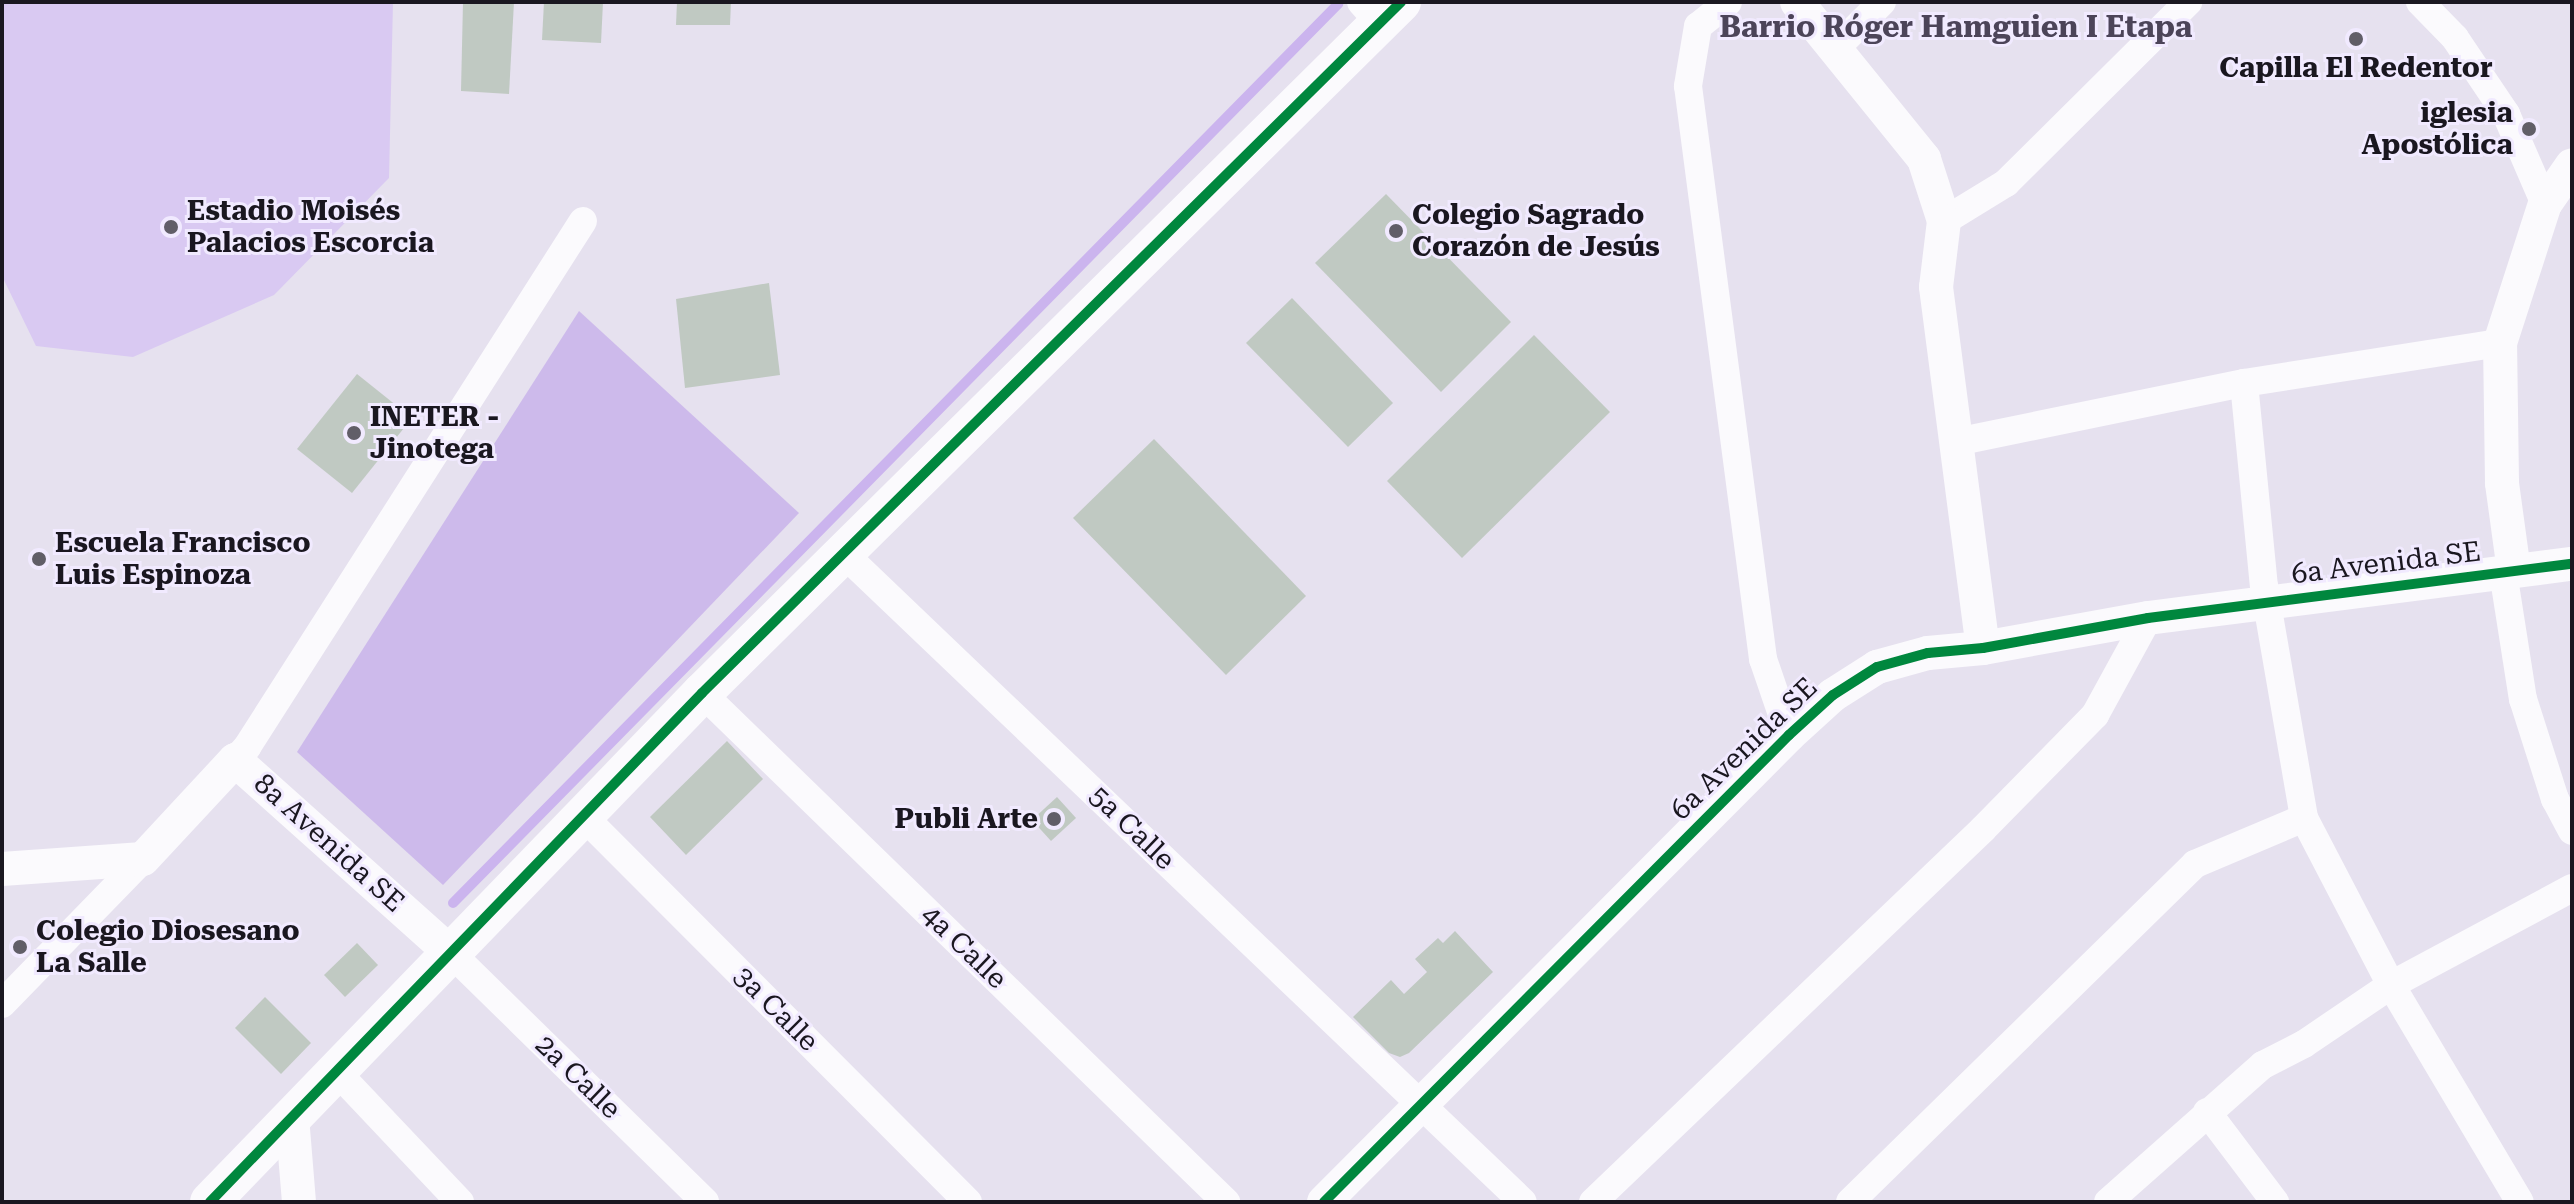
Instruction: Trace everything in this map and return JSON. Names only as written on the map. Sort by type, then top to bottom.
[{"type":"main road","points":[[210,1202],[702,693],[1380,9]]},
{"type":"street","points":[[1728,2],[1698,26],[1688,86],[1763,659],[1789,735]]},
{"type":"street","points":[[1797,2],[1924,159],[1944,221],[1936,287],[1983,648]]},
{"type":"street","points":[[1836,48],[1882,2]]},
{"type":"street","points":[[1944,221],[2006,183],[2188,2]]},
{"type":"street","points":[[2420,2],[2455,38],[2506,114],[2545,204]]},
{"type":"street","points":[[2572,165],[2545,204],[2500,343],[2502,483],[2508,572],[2523,699],[2555,799],[2572,831]]},
{"type":"street","points":[[235,760],[247,747],[583,221]]},
{"type":"street","points":[[1956,442],[2244,383],[2500,343]]},
{"type":"street","points":[[2244,383],[2266,602],[2304,818],[2391,985],[2520,1202]]},
{"type":"street","name":"5a Calle","points":[[842,552],[1523,1202]]},
{"type":"street","name":"6a Avenida SE","points":[[1324,1202],[1789,735],[1833,695],[1877,667],[1928,653],[1983,648],[2148,618],[2572,564]]},
{"type":"street","points":[[1593,1202],[1983,829],[2095,715],[2148,618]]},
{"type":"street","name":"4a Calle","points":[[702,693],[1226,1202]]},
{"type":"street","name":"8a Avenida SE","points":[[143,859],[235,760],[450,952]]},
{"type":"street","name":"3a Calle","points":[[583,816],[968,1202]]},
{"type":"street","points":[[1850,1202],[2195,864],[2304,818]]},
{"type":"street","points":[[2,869],[143,859]]},
{"type":"street","points":[[2,1004],[143,859]]},
{"type":"street","points":[[2108,1202],[2263,1065],[2304,1044],[2391,985],[2572,888]]},
{"type":"street","name":"2a Calle","points":[[450,952],[705,1202]]},
{"type":"street","points":[[335,1070],[460,1202]]},
{"type":"street","points":[[2207,1112],[2275,1202]]},
{"type":"street","points":[[292,1117],[299,1202]]},
{"type":"shaded area","name":"Estadio Moisés Palacios Escorcia","points":[[2,2],[393,2],[389,178],[274,295],[133,357],[36,346],[2,276]]},
{"type":"shaded area","points":[[579,311],[799,513],[443,885],[297,752]]},
{"type":"building","points":[[463,2],[514,2],[509,94],[461,91]]},
{"type":"building","points":[[544,2],[603,2],[601,43],[542,40]]},
{"type":"building","points":[[677,2],[731,2],[730,25],[676,25]]},
{"type":"building","points":[[1386,194],[1511,322],[1441,392],[1315,263]]},
{"type":"building","points":[[769,283],[780,375],[685,388],[676,299]]},
{"type":"building","points":[[1292,298],[1393,403],[1348,447],[1246,343]]},
{"type":"building","points":[[1534,335],[1610,412],[1462,558],[1387,481]]},
{"type":"building","name":"INETER - Jinotega","points":[[357,374],[412,418],[352,493],[297,449]]},
{"type":"building","points":[[1154,439],[1306,596],[1226,675],[1073,518]]},
{"type":"building","points":[[727,741],[763,779],[686,855],[650,817]]},
{"type":"building","name":"Publi Arte","points":[[1057,797],[1076,818],[1051,841],[1032,820]]},
{"type":"building","points":[[1455,931],[1493,972],[1409,1053],[1400,1057],[1389,1053],[1353,1017],[1391,980],[1404,994],[1427,972],[1415,959],[1438,938],[1443,943]]},
{"type":"building","points":[[357,943],[378,965],[345,997],[324,975]]},
{"type":"building","points":[[265,997],[311,1043],[281,1074],[235,1028]]},
{"type":"waterway","points":[[453,903],[1338,4]]},
{"type":"cycle path","points":[[210,1202],[702,693],[1401,2]]},
{"type":"cycle path","points":[[1324,1202],[1789,735],[1833,695],[1877,667],[1928,653],[1983,648],[2148,618],[2572,564]]},
{"type":"place","name":"Capilla El Redentor","points":[[2356,39]]},
{"type":"place","name":"iglesia Apostólica","points":[[2529,129]]},
{"type":"place","name":"Estadio Moisés Palacios Escorcia","points":[[171,227]]},
{"type":"place","name":"Colegio Sagrado Corazón de Jesús","points":[[1396,231]]},
{"type":"place","name":"INETER - Jinotega","points":[[354,433]]},
{"type":"place","name":"Escuela Francisco Luis Espinoza","points":[[39,559]]},
{"type":"place","name":"Publi Arte","points":[[1054,819]]},
{"type":"place","name":"Colegio Diosesano La Salle","points":[[20,947]]},
{"type":"district","name":"Barrio Róger Hamguien I Etapa","points":[[1956,27]]}]
